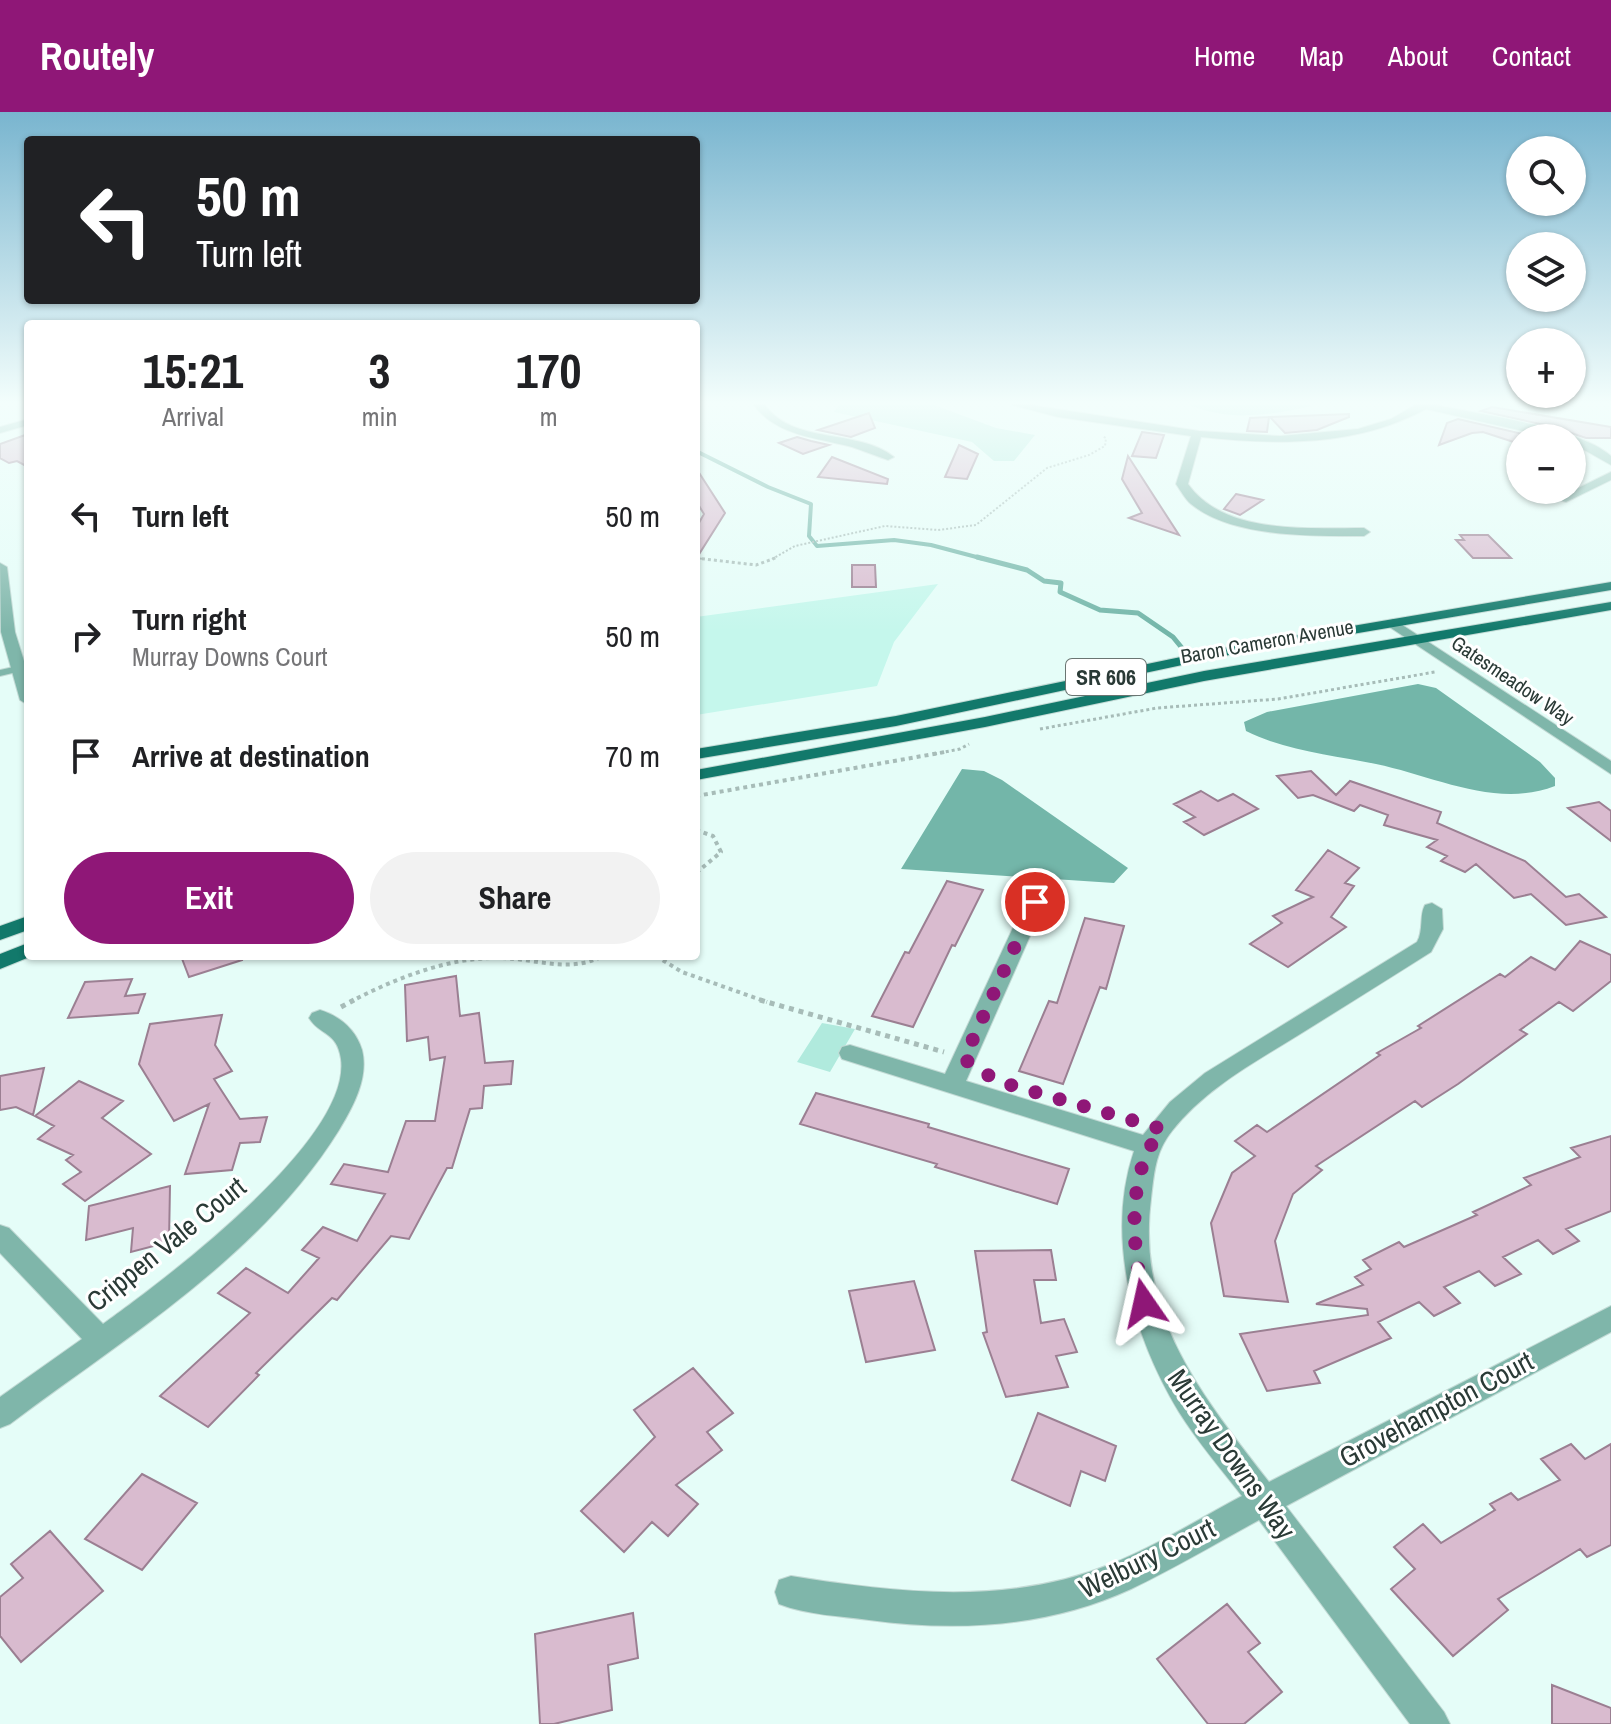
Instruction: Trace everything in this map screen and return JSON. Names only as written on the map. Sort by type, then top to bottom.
[{"type":"main road","name":"Baron Cameron Avenue","points":[[700,753],[896,721],[1229,651],[1611,586]]},
{"type":"main road","name":"Baron Cameron Avenue","points":[[700,774],[985,722],[1204,676],[1611,606]]},
{"type":"main road","points":[[0,934],[24,924]]},
{"type":"main road","points":[[0,962],[24,952]]},
{"type":"street","points":[[1183,480],[1182,484],[1191,498],[1230,518],[1268,527],[1364,532]]},
{"type":"street","points":[[0,567],[8,632],[23,677]]},
{"type":"street","name":"Gatesmeadow Way","points":[[1393,623],[1611,769]]},
{"type":"street","points":[[952,1085],[1035,902]]},
{"type":"street","name":"Murray Downs Way","points":[[1432,909],[1435,921],[1432,936],[1424,947],[1213,1078],[1176,1111],[1148,1146],[1134,1212],[1134,1255],[1144,1303],[1162,1353],[1190,1403],[1432,1724]]},
{"type":"street","name":"Crippen Vale Court","points":[[0,1414],[239,1232],[282,1190],[311,1154],[336,1115],[352,1077],[354,1059],[349,1042],[337,1028],[320,1018]]},
{"type":"street","points":[[850,1053],[1148,1146]]},
{"type":"street","points":[[0,1236],[100,1339]]},
{"type":"street","name":"Grovehampton Court","points":[[1262,1501],[1611,1318]]},
{"type":"street","name":"Welbury Court","points":[[791,1592],[879,1607],[950,1612],[1016,1608],[1079,1594],[1120,1577],[1262,1501]]},
{"type":"lane","points":[[0,673],[23,677]]},
{"type":"path","points":[[700,558],[756,565],[801,544],[885,526],[938,530],[976,525],[1030,480]]},
{"type":"path","points":[[1032,731],[1157,708],[1278,699],[1444,670],[1423,656],[1436,651]]},
{"type":"path","points":[[700,795],[918,758],[960,749],[979,741]]},
{"type":"path","points":[[700,831],[713,834],[719,841],[721,852],[700,870]]},
{"type":"path","points":[[320,1018],[374,988],[477,960]]},
{"type":"path","points":[[530,960],[584,964],[594,960]]},
{"type":"path","points":[[662,960],[682,972],[748,997],[858,1026],[964,1059]]},
{"type":"shaded area","points":[[938,584],[894,642],[877,686],[700,714],[700,616]]},
{"type":"shaded area","points":[[1418,684],[1436,688],[1540,762],[1555,778],[1555,786],[1510,794],[1465,788],[1376,764],[1293,748],[1246,731],[1244,722],[1267,712]]},
{"type":"shaded area","points":[[962,769],[984,771],[1002,780],[1128,868],[1114,883],[901,869]]},
{"type":"shaded area","points":[[822,1023],[855,1029],[830,1072],[797,1062]]},
{"type":"building","points":[[700,480],[704,480],[725,513],[700,553],[700,521],[704,514],[700,508]]},
{"type":"building","points":[[850,480],[888,480],[887,484]]},
{"type":"building","points":[[1123,480],[1144,480],[1179,535],[1129,518],[1142,513]]},
{"type":"building","points":[[1236,494],[1263,500],[1240,515],[1224,509]]},
{"type":"building","points":[[1460,535],[1488,535],[1511,558],[1473,558],[1456,540],[1464,540]]},
{"type":"building","points":[[852,565],[875,565],[876,587],[852,587]]},
{"type":"building","points":[[1311,771],[1336,795],[1350,781],[1441,812],[1437,823],[1525,861],[1566,897],[1579,894],[1606,917],[1566,925],[1531,894],[1514,898],[1476,864],[1465,872],[1441,861],[1447,856],[1427,847],[1437,840],[1384,825],[1388,815],[1360,805],[1354,811],[1313,795],[1298,798],[1277,776]]},
{"type":"building","points":[[1201,791],[1218,801],[1233,794],[1258,809],[1204,835],[1184,822],[1195,817],[1174,804]]},
{"type":"building","points":[[1599,802],[1611,811],[1611,841],[1568,808]]},
{"type":"building","points":[[1328,850],[1359,868],[1345,883],[1354,886],[1331,917],[1346,927],[1288,967],[1250,944],[1282,923],[1273,916],[1313,897],[1296,890]]},
{"type":"building","points":[[947,881],[983,890],[955,946],[952,945],[913,1027],[872,1016],[905,952],[909,953]]},
{"type":"building","points":[[1085,918],[1124,926],[1106,989],[1100,987],[1063,1084],[1019,1071],[1049,1001],[1057,1003]]},
{"type":"building","points":[[1580,941],[1611,955],[1611,981],[1573,1011],[1559,1002],[1520,1030],[1527,1034],[1458,1084],[1422,1107],[1415,1101],[1316,1166],[1322,1170],[1293,1194],[1275,1241],[1288,1302],[1224,1296],[1211,1223],[1232,1173],[1255,1156],[1235,1141],[1257,1125],[1267,1132],[1380,1055],[1377,1053],[1421,1028],[1418,1026],[1500,974],[1505,977],[1531,957],[1555,970]]},
{"type":"building","points":[[183,960],[242,960],[189,977]]},
{"type":"building","points":[[456,976],[460,1016],[479,1013],[485,1063],[513,1061],[511,1084],[484,1086],[482,1108],[470,1109],[452,1168],[447,1168],[409,1239],[391,1236],[337,1300],[332,1298],[256,1373],[259,1375],[208,1427],[160,1396],[250,1313],[218,1293],[246,1268],[288,1293],[319,1258],[302,1250],[323,1227],[357,1241],[385,1194],[331,1184],[344,1164],[388,1172],[406,1121],[435,1121],[445,1057],[430,1060],[428,1037],[407,1041],[405,985]]},
{"type":"building","points":[[132,979],[125,996],[145,994],[138,1013],[68,1018],[85,982]]},
{"type":"building","points":[[222,1015],[215,1045],[232,1071],[214,1079],[240,1119],[267,1117],[260,1142],[240,1143],[232,1170],[185,1174],[209,1104],[174,1121],[139,1064],[150,1024]]},
{"type":"building","points":[[44,1068],[33,1115],[16,1107],[0,1110],[0,1076]]},
{"type":"building","points":[[79,1081],[123,1101],[102,1118],[151,1154],[85,1201],[63,1184],[81,1172],[66,1160],[73,1155],[38,1139],[54,1126],[35,1116]]},
{"type":"building","points":[[816,1093],[929,1124],[928,1127],[1069,1169],[1057,1204],[935,1167],[937,1164],[800,1124]]},
{"type":"building","points":[[1611,1136],[1611,1211],[1566,1229],[1579,1241],[1553,1254],[1538,1240],[1503,1257],[1521,1274],[1495,1286],[1479,1271],[1444,1287],[1460,1303],[1434,1316],[1419,1302],[1378,1322],[1391,1338],[1314,1371],[1320,1383],[1267,1391],[1240,1334],[1368,1315],[1367,1309],[1316,1304],[1363,1285],[1355,1277],[1371,1269],[1363,1260],[1399,1242],[1404,1247],[1477,1215],[1473,1212],[1531,1185],[1524,1178],[1580,1157],[1571,1148]]},
{"type":"building","points":[[170,1186],[169,1242],[131,1252],[133,1228],[86,1240],[89,1206]]},
{"type":"building","points":[[1051,1250],[1056,1280],[1034,1280],[1041,1323],[1064,1319],[1077,1352],[1056,1356],[1068,1387],[1006,1397],[983,1333],[987,1332],[975,1251]]},
{"type":"building","points":[[914,1281],[935,1350],[866,1362],[849,1291]]},
{"type":"building","points":[[693,1368],[733,1413],[707,1432],[722,1450],[676,1485],[698,1504],[668,1536],[652,1522],[624,1552],[581,1511],[655,1437],[634,1410]]},
{"type":"building","points":[[1038,1413],[1116,1446],[1105,1481],[1081,1471],[1070,1506],[1012,1480]]},
{"type":"building","points":[[1571,1444],[1585,1459],[1611,1444],[1611,1545],[1587,1557],[1580,1549],[1498,1599],[1508,1610],[1453,1656],[1391,1589],[1415,1569],[1394,1547],[1423,1524],[1441,1543],[1495,1510],[1490,1504],[1511,1493],[1518,1500],[1560,1480],[1541,1459]]},
{"type":"building","points":[[142,1474],[197,1503],[142,1570],[85,1539]]},
{"type":"building","points":[[50,1531],[103,1591],[21,1662],[0,1636],[0,1597],[23,1578],[11,1564]]},
{"type":"building","points":[[1227,1604],[1260,1643],[1248,1652],[1282,1692],[1244,1724],[1208,1724],[1157,1659]]},
{"type":"building","points":[[633,1613],[638,1658],[608,1665],[612,1710],[554,1724],[540,1724],[535,1634]]},
{"type":"building","points":[[1552,1685],[1611,1708],[1611,1724],[1552,1724]]},
{"type":"waterway","points":[[754,480],[811,504],[809,536],[817,546],[894,540],[931,545],[984,559]]},
{"type":"waterway","points":[[977,557],[1027,570],[1044,581],[1061,583],[1060,592],[1100,610],[1138,613],[1173,637],[1182,648]]},
{"type":"route","points":[[1035,902],[964,1059],[997,1081],[1162,1129],[1148,1146],[1134,1212],[1134,1255],[1144,1303]]}]
